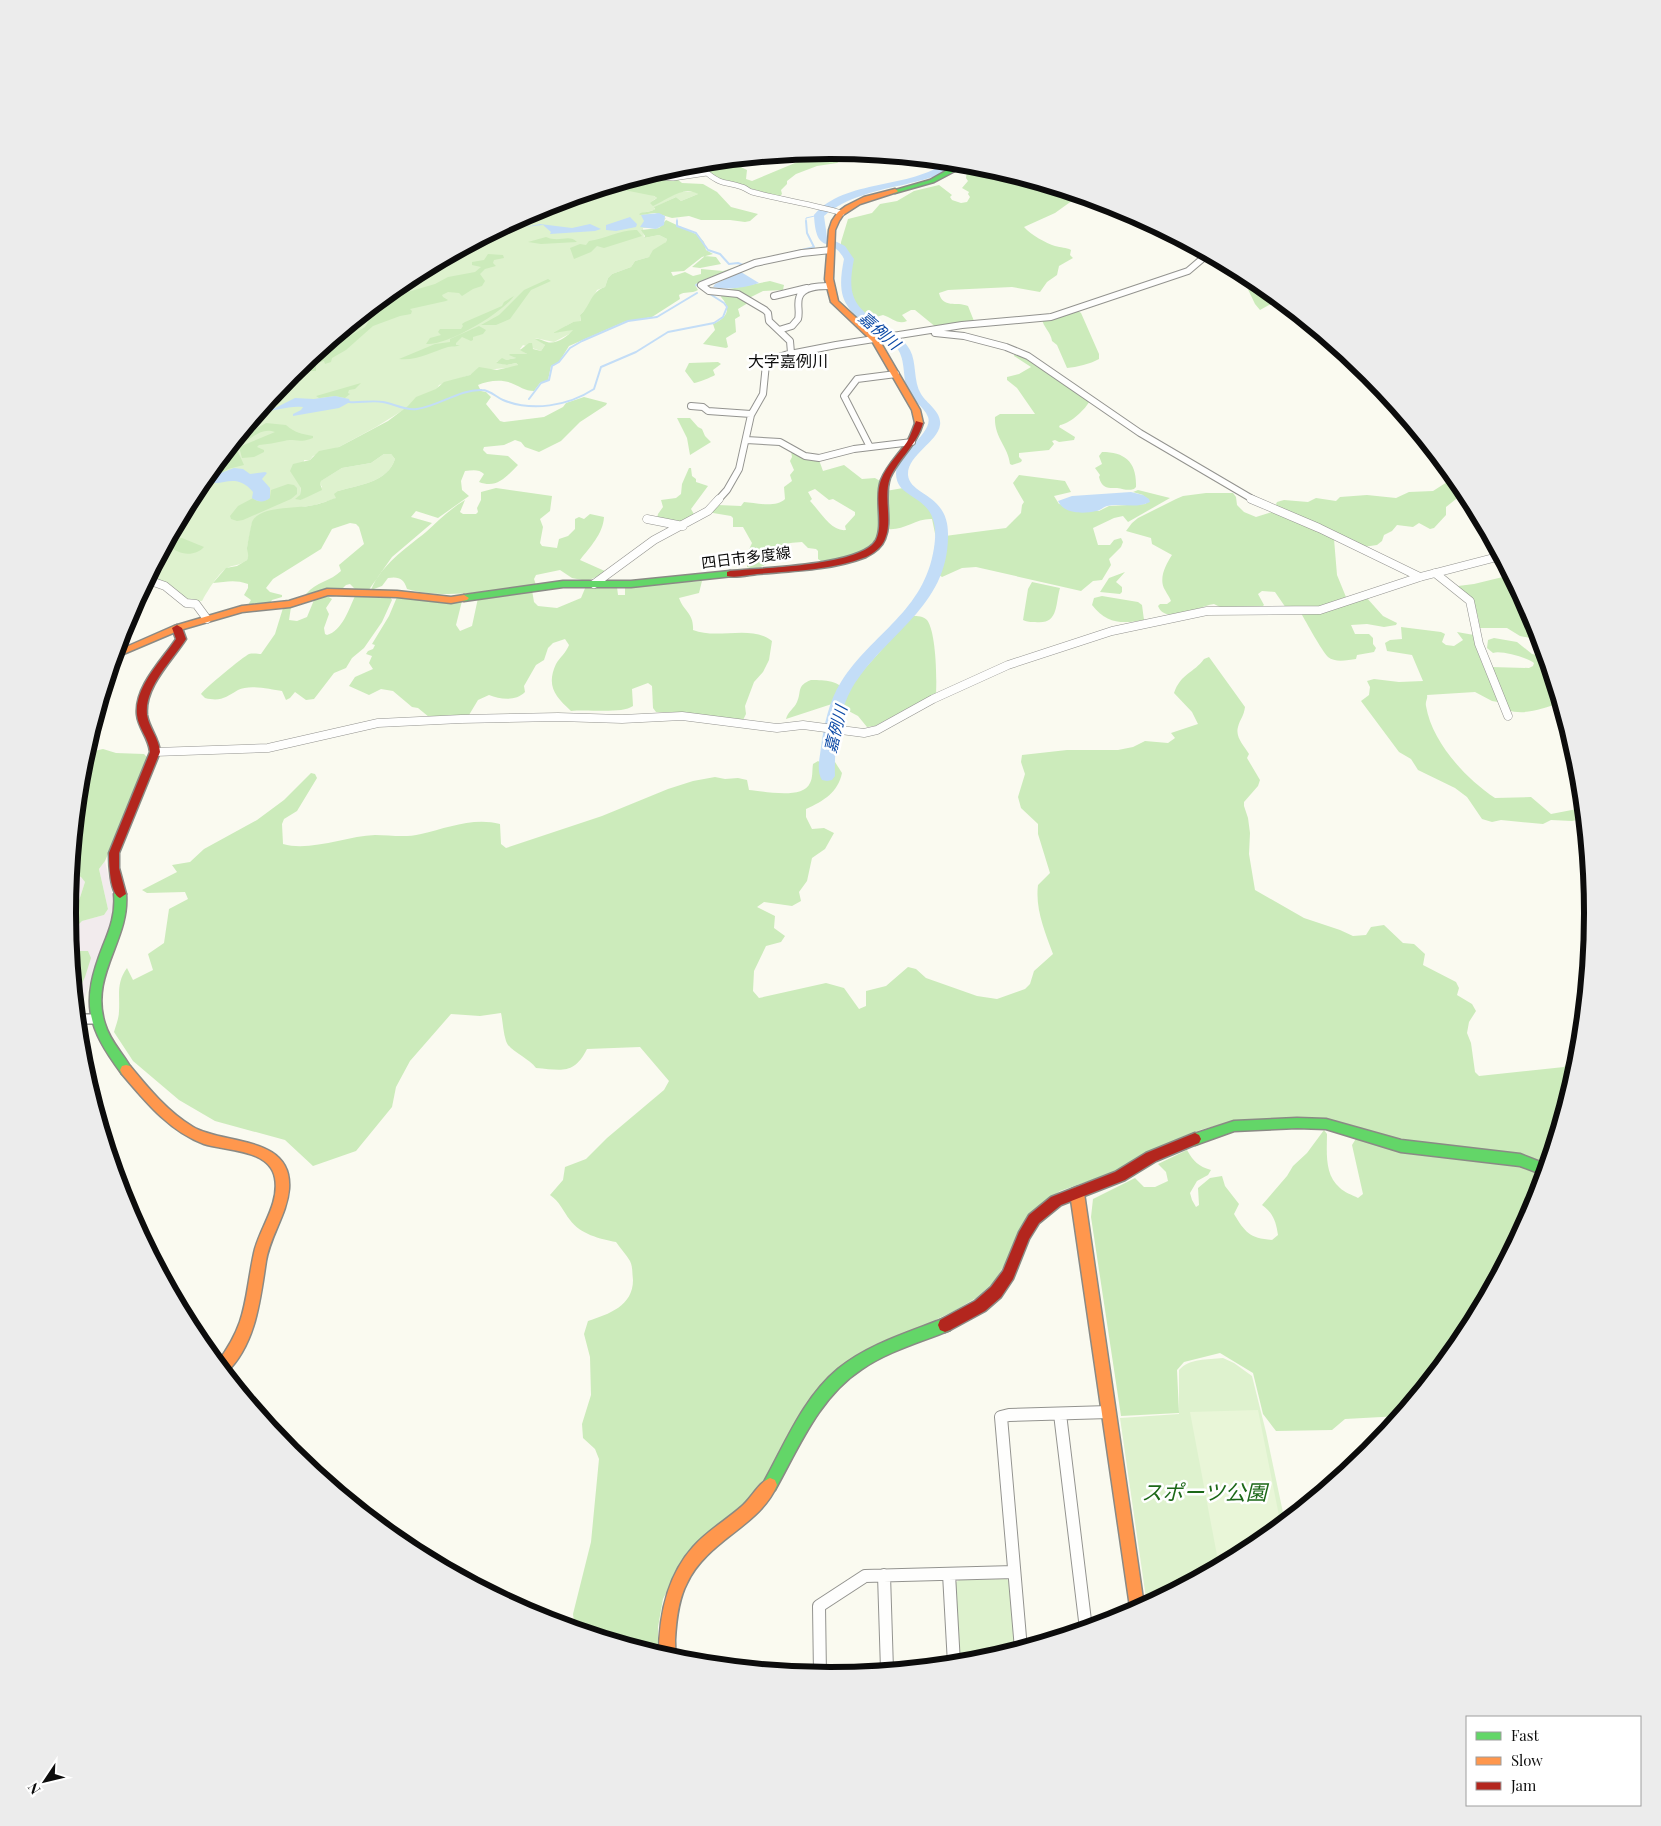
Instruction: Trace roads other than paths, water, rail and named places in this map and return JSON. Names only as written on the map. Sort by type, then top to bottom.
[{"type":"street","points":[[664,177],[673,178],[707,173],[718,182],[742,187],[750,192],[770,195],[781,200],[822,207],[838,212],[873,198],[928,183],[950,169]]},
{"type":"street","points":[[774,296],[780,292],[788,293],[829,286],[834,223],[838,212]]},
{"type":"street","points":[[791,353],[790,341],[768,319],[768,313],[765,310],[739,294],[714,293],[706,290],[701,285],[755,263],[832,246]]},
{"type":"street","points":[[594,584],[654,540],[708,511],[727,490],[738,469],[751,414],[763,394],[767,362],[791,353],[962,325],[1062,315],[1188,271],[1204,258]]},
{"type":"street","name":"四日市多度線","points":[[124,651],[177,628],[248,607],[290,604],[328,592],[397,594],[451,600],[534,587],[658,583],[825,563],[862,555],[873,549],[881,537],[882,493],[885,480],[919,430],[918,416],[879,339],[835,302],[829,286]]},
{"type":"street","points":[[779,330],[797,321],[800,314],[799,298],[809,288]]},
{"type":"street","points":[[914,333],[964,336],[1006,347],[1028,356],[1140,433],[1248,497],[1319,528],[1420,577]]},
{"type":"street","points":[[870,447],[844,396],[857,379],[896,374]]},
{"type":"street","points":[[691,406],[708,411],[751,414]]},
{"type":"street","points":[[746,440],[780,442],[810,458],[824,458],[870,447],[912,442]]},
{"type":"street","points":[[647,519],[683,526]]},
{"type":"street","points":[[155,752],[268,748],[394,721],[558,717],[622,719],[682,716],[777,728],[803,725],[864,733],[877,730],[933,699],[1008,665],[1112,630],[1207,611],[1320,610],[1420,577],[1495,557]]},
{"type":"street","points":[[1435,573],[1470,601],[1479,644],[1508,716]]},
{"type":"street","points":[[153,582],[165,586],[186,603],[196,604],[207,619]]},
{"type":"street","points":[[177,628],[181,639],[147,691],[142,709],[143,718],[154,739],[155,752],[112,861],[121,912],[98,976],[94,1006],[96,1019],[106,1045],[176,1122],[207,1139],[271,1157],[277,1164],[280,1172],[283,1190],[261,1247],[252,1316],[242,1344],[226,1363]]},
{"type":"street","points":[[84,1019],[96,1019]]},
{"type":"street","points":[[667,1649],[666,1627],[670,1604],[678,1581],[711,1540],[748,1514],[757,1504],[816,1405],[834,1382],[858,1364],[958,1319],[980,1306],[996,1292],[1008,1275],[1024,1236],[1034,1219],[1056,1201],[1120,1176],[1150,1157],[1203,1134],[1234,1126],[1297,1123],[1326,1124],[1401,1146],[1520,1160],[1540,1168]]},
{"type":"street","points":[[1077,1193],[1136,1602]]},
{"type":"street","points":[[1020,1643],[1000,1422],[1004,1415],[1109,1412]]},
{"type":"street","points":[[1060,1414],[1085,1622]]},
{"type":"street","points":[[820,1667],[819,1606],[865,1576],[1014,1572]]},
{"type":"street","points":[[949,1574],[954,1657]]},
{"type":"street","points":[[884,1575],[887,1665]]},
{"type":"water","points":[[659,213],[665,216],[664,225],[656,229],[640,227],[644,221],[641,215]]},
{"type":"water","points":[[630,217],[637,224],[636,227],[616,231],[606,230],[606,225]]},
{"type":"water","points":[[540,224],[572,228],[590,224],[601,229],[550,234],[551,232],[543,225],[525,227]]},
{"type":"water","points":[[741,272],[759,283],[736,288],[713,287],[715,284]]},
{"type":"water","points":[[335,396],[349,399],[350,402],[339,408],[293,416],[303,407],[268,411],[295,398],[314,399]]},
{"type":"water","points":[[234,468],[243,469],[250,474],[265,472],[267,473],[262,479],[270,488],[270,498],[259,501],[252,498],[253,492],[240,482],[212,482],[217,474]]},
{"type":"water","points":[[1131,492],[1143,495],[1150,502],[1134,506],[1107,506],[1097,511],[1080,513],[1069,511],[1058,501],[1072,496]]},
{"type":"waterway","name":"嘉例川","points":[[827,776],[832,729],[843,692],[859,669],[906,619],[926,592],[934,576],[941,548],[942,533],[938,513],[934,506],[914,493],[904,483],[902,475],[903,465],[934,427],[934,417],[918,398],[912,386],[908,359],[904,349],[892,337],[865,319],[851,305],[845,282],[849,259],[841,248],[823,239],[820,233],[819,215],[827,208],[855,195],[931,175],[945,168]]},
{"type":"waterway","points":[[683,174],[703,171]]},
{"type":"waterway","points":[[764,193],[776,196]]},
{"type":"waterway","points":[[806,221],[806,218],[819,215]]},
{"type":"waterway","points":[[677,219],[677,226],[696,233],[708,250],[720,254],[729,264],[738,263],[743,265]]},
{"type":"waterway","points":[[786,254],[814,247],[807,233],[806,221]]},
{"type":"waterway","points":[[349,402],[379,401],[408,409],[417,409],[474,390],[485,390],[503,400],[526,406],[550,405],[573,400],[594,389],[601,367],[636,352],[668,332],[714,323],[723,317],[727,307],[724,303],[696,285],[705,280]]},
{"type":"waterway","points":[[529,399],[541,383],[549,380],[552,366],[559,362],[570,348],[628,321],[657,317],[697,293]]},
{"type":"district","name":"大字嘉例川","points":[[788,360]]},
{"type":"park label","name":"スポーツ公園","points":[[1204,1491]]}]
